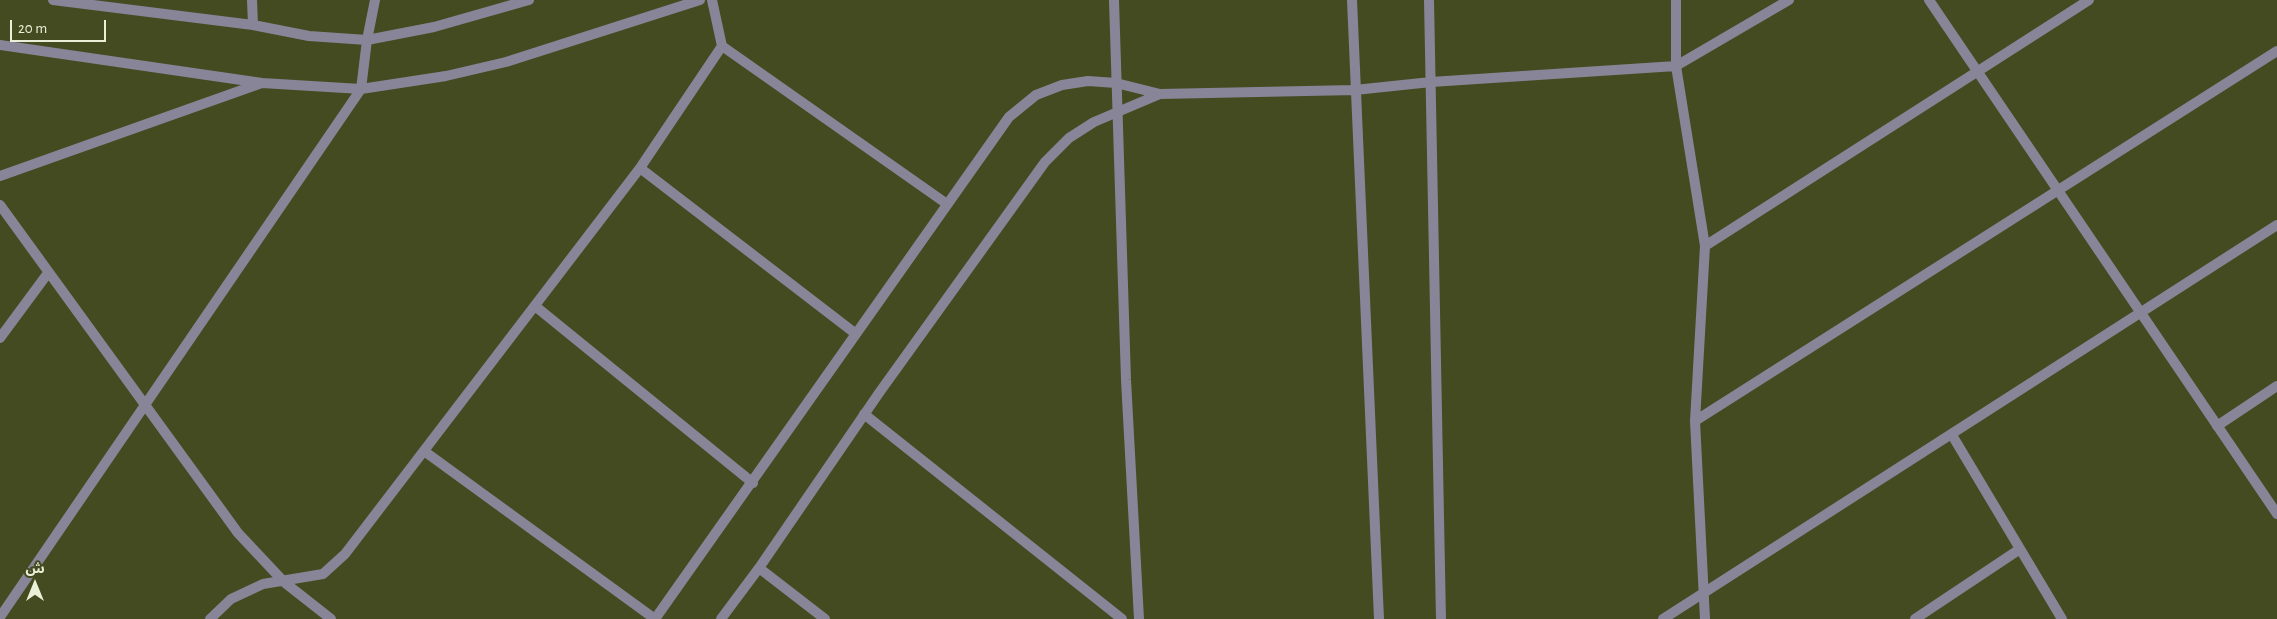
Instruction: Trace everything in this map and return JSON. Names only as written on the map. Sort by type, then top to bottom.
[{"type":"street","points":[[53,0],[92,2],[253,25],[309,36],[367,40],[434,27],[529,0]]},
{"type":"street","points":[[252,0],[253,25]]},
{"type":"street","points":[[0,618],[146,407],[361,89],[374,0]]},
{"type":"street","points":[[0,45],[262,83],[361,89],[446,76],[506,62],[700,0]]},
{"type":"street","points":[[712,0],[722,46],[947,204]]},
{"type":"street","points":[[1114,0],[1126,380],[1139,619]]},
{"type":"street","points":[[1352,0],[1379,619]]},
{"type":"street","points":[[1429,0],[1441,619]]},
{"type":"street","points":[[1676,0],[1676,66],[1705,246],[1695,421],[1705,619]]},
{"type":"street","points":[[424,451],[655,619],[1010,117],[1036,94],[1062,85],[1088,81],[1116,83],[1160,94],[1355,90],[1431,82],[1676,66],[1789,0]]},
{"type":"street","points":[[1929,0],[2277,514]]},
{"type":"street","points":[[1705,246],[2089,0]]},
{"type":"street","points":[[210,619],[231,599],[263,584],[323,574],[345,554],[640,168],[722,46]]},
{"type":"street","points":[[1695,421],[2277,51]]},
{"type":"street","points":[[0,176],[262,83]]},
{"type":"street","points":[[721,619],[759,568],[864,414],[1045,162],[1069,138],[1094,122],[1160,94]]},
{"type":"street","points":[[640,168],[856,334]]},
{"type":"street","points":[[0,205],[238,532],[284,582],[332,619]]},
{"type":"street","points":[[1663,619],[2277,225]]},
{"type":"street","points":[[0,338],[48,273]]},
{"type":"street","points":[[535,306],[753,483]]},
{"type":"street","points":[[2217,426],[2277,386]]},
{"type":"street","points":[[864,414],[1122,619]]},
{"type":"street","points":[[1952,435],[2062,619]]},
{"type":"street","points":[[1915,619],[2020,549]]},
{"type":"street","points":[[759,568],[824,619]]}]
